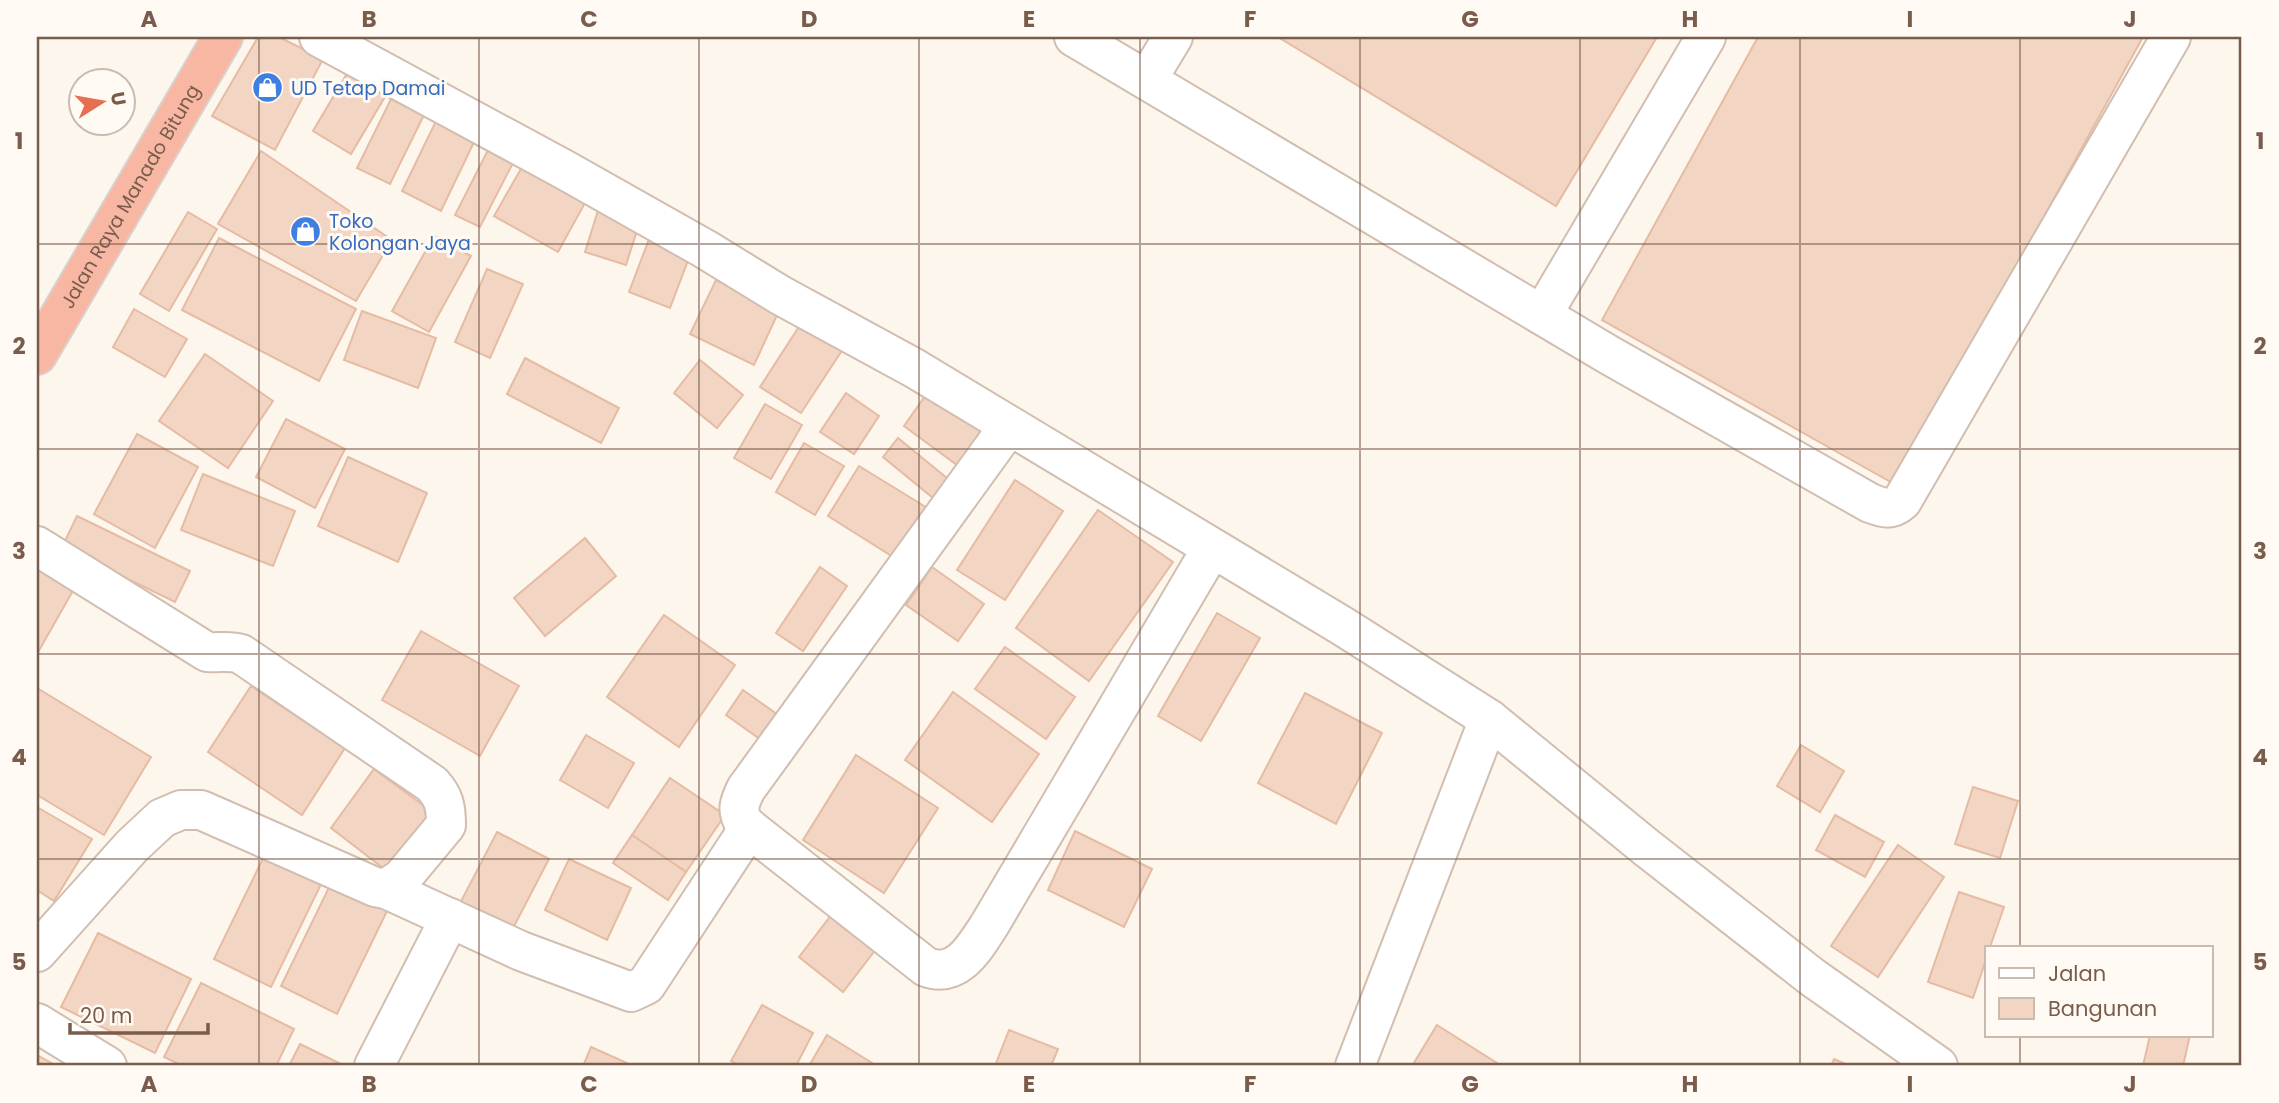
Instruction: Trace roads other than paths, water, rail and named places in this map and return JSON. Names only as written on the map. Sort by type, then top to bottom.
[{"type":"highway","name":"Jalan Raya Manado Bitung","points":[[37,355],[223,37]]},
{"type":"street","points":[[318,37],[565,170],[914,369],[1344,628],[1489,719],[1647,848],[1812,977],[1938,1066]]},
{"type":"street","points":[[1074,37],[1542,315],[1870,503],[1884,508],[1895,507],[1902,501],[2171,37]]},
{"type":"street","points":[[1147,80],[1173,37]]},
{"type":"street","points":[[1542,315],[1706,37]]},
{"type":"street","points":[[1009,426],[746,789],[739,803],[740,817],[748,828],[926,967],[936,971],[946,970],[958,964],[972,951],[1212,548]]},
{"type":"street","points":[[37,546],[207,652],[229,650],[241,654],[432,784],[442,796],[446,808],[446,825],[402,878],[386,889]]},
{"type":"street","points":[[1355,1066],[1489,719]]},
{"type":"street","points":[[37,952],[132,846],[162,818],[181,810],[201,810],[386,889],[521,951],[631,992],[646,985],[748,828]]},
{"type":"street","points":[[374,1066],[450,918]]},
{"type":"street","points":[[37,1023],[107,1066]]},
{"type":"place","name":"UD Tetap Damai","points":[[268,88]]},
{"type":"place","name":"Toko Kolongan Jaya","points":[[306,232]]}]
